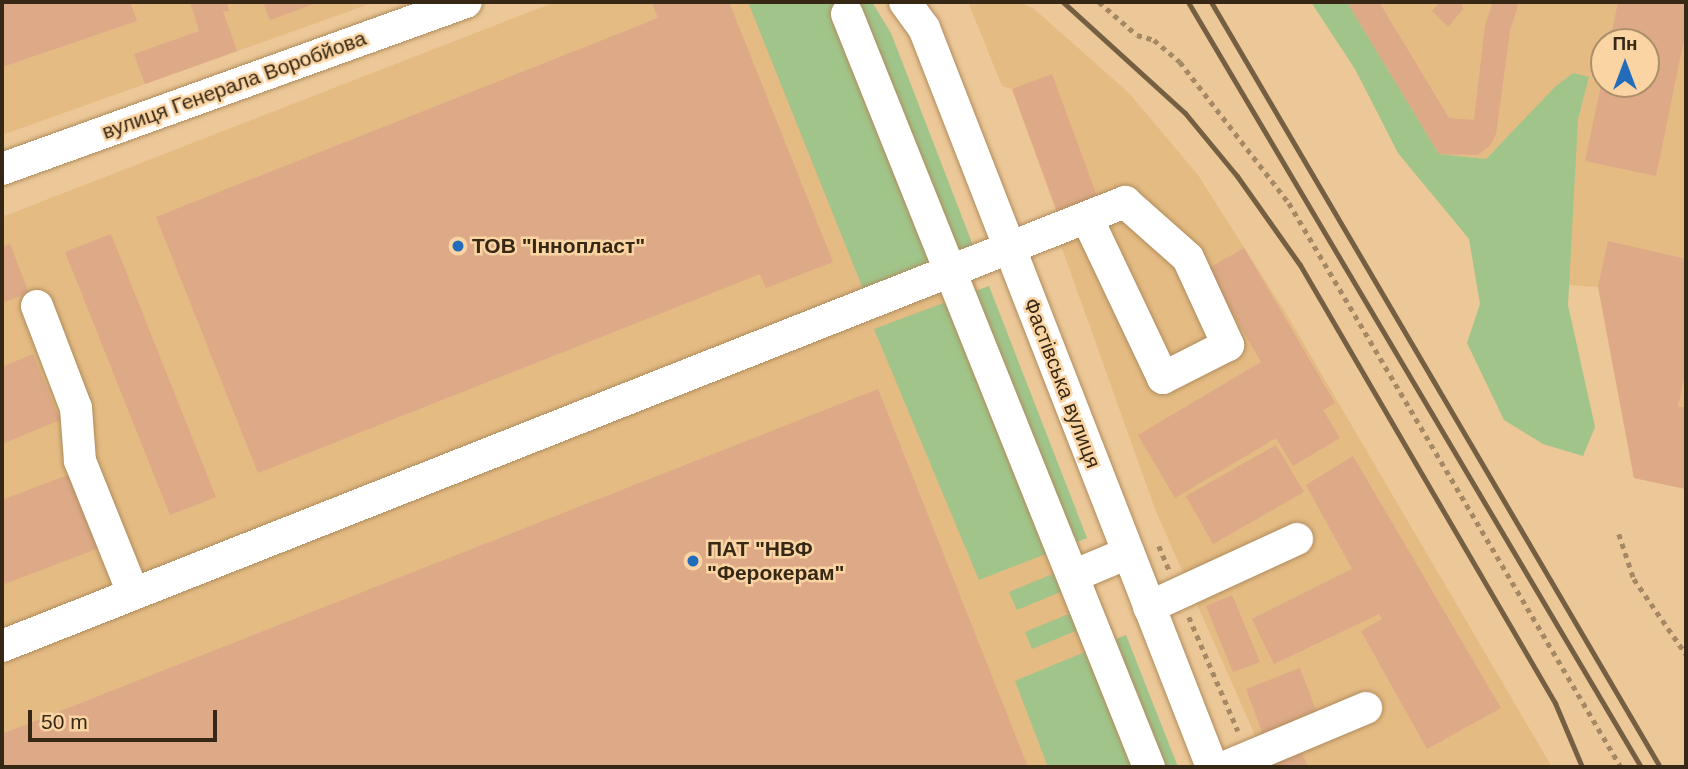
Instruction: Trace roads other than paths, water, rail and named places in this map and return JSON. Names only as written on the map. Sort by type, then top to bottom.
[{"type":"street","name":"вулиця Генерала Воробйова","points":[[2,169],[466,2]]},
{"type":"street","name":"Фастівська вулиця","points":[[905,2],[924,28],[1212,767]]},
{"type":"street","points":[[847,14],[1149,767]]},
{"type":"street","points":[[2,646],[1125,202],[1188,258],[1228,345],[1163,378],[1087,218]]},
{"type":"street","points":[[37,306],[76,408],[80,461],[133,593]]},
{"type":"street","points":[[1149,607],[1297,540]]},
{"type":"street","points":[[1073,576],[1128,553]]},
{"type":"street","points":[[1225,767],[1366,708]]},
{"type":"railway","points":[[1063,2],[1185,113],[1237,176],[1300,265],[1555,703],[1582,767]]},
{"type":"railway","points":[[1188,2],[1641,767]]},
{"type":"railway","points":[[1211,2],[1660,767]]},
{"type":"place","name":"ТОВ \"Іннопласт\"","points":[[458,246]]},
{"type":"place","name":"ПАТ \"НВФ \"Ферокерам\"","points":[[693,561]]}]
